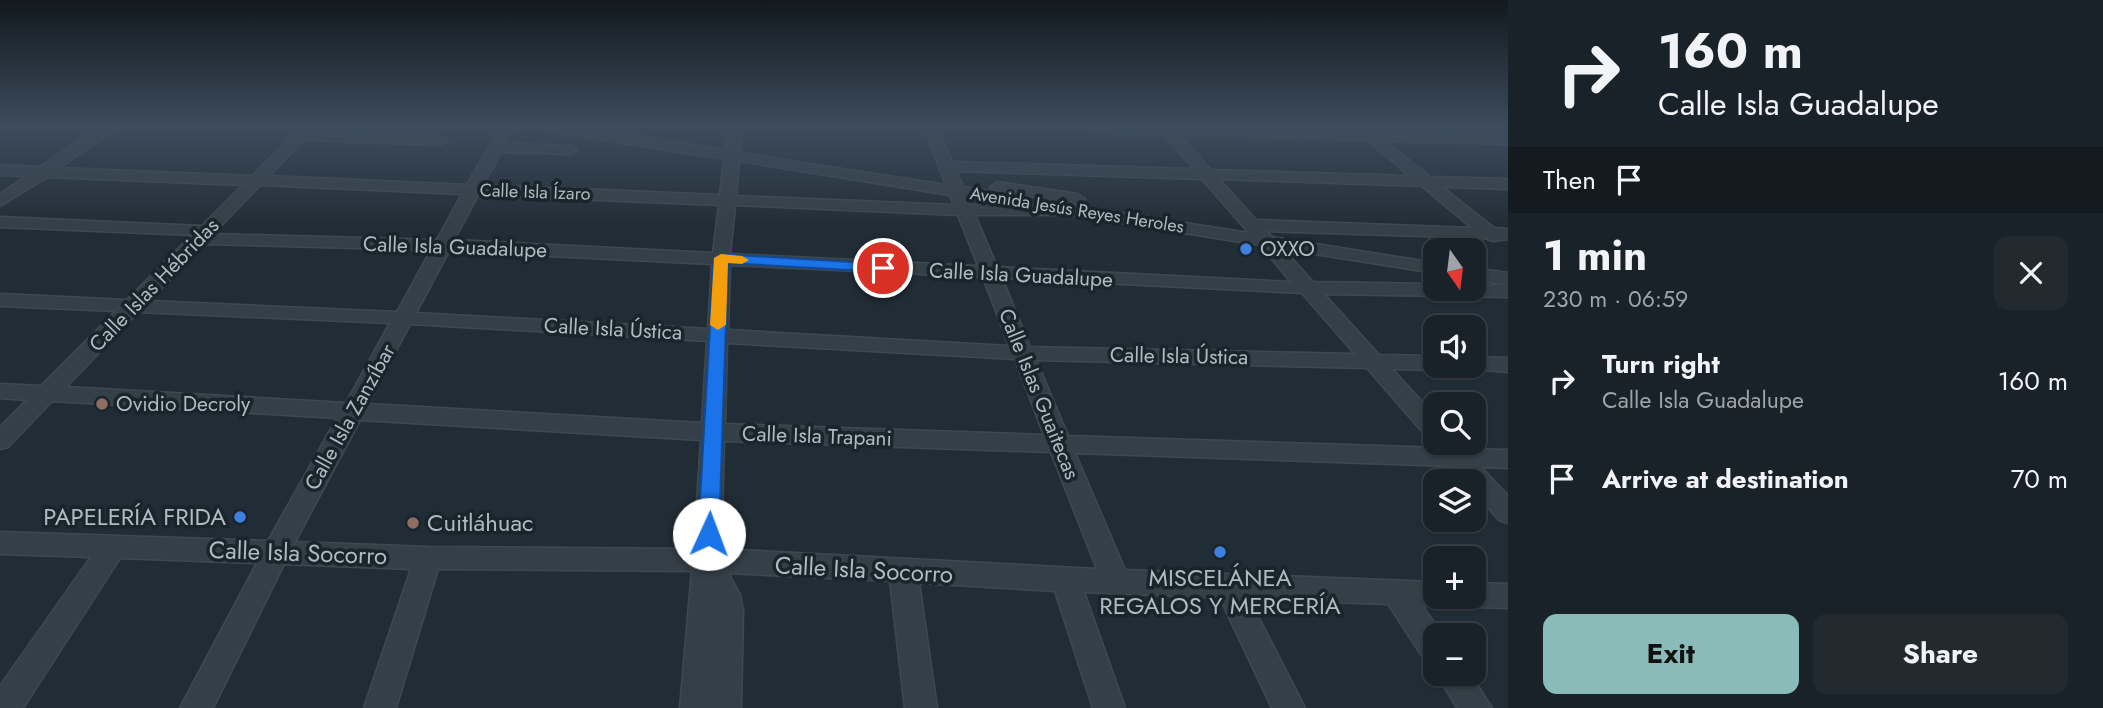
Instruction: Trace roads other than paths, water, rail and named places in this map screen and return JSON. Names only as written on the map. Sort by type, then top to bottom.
[{"type":"street","points":[[0,201],[59,161]]},
{"type":"street","name":"Calle Islas Hébridas","points":[[0,441],[276,161]]},
{"type":"street","name":"Calle Isla Zanzíbar","points":[[196,708],[276,552],[488,161]]},
{"type":"street","points":[[696,708],[707,560],[721,258],[732,161]]},
{"type":"street","name":"Avenida Jesús Reyes Heroles","points":[[843,161],[1423,252]]},
{"type":"street","name":"Calle Islas Guaitecas","points":[[945,161],[1116,582]]},
{"type":"street","points":[[1194,161],[1423,418]]},
{"type":"street","points":[[1401,161],[1508,249]]},
{"type":"street","name":"Calle Isla Ízaro","points":[[0,170],[965,210],[1070,210]]},
{"type":"street","points":[[952,178],[1207,176],[1508,184]]},
{"type":"street","name":"Avenida Jesús Reyes Heroles","points":[[952,178],[1070,210],[1423,266]]},
{"type":"street","name":"Calle Isla Guadalupe","points":[[0,222],[203,235],[721,258],[991,274],[1308,288],[1508,291]]},
{"type":"street","points":[[1251,225],[1508,234]]},
{"type":"street","points":[[1486,262],[1508,265]]},
{"type":"street","points":[[1486,276],[1508,279]]},
{"type":"street","name":"Calle Isla Ústica","points":[[0,300],[405,318],[1023,353],[1423,362]]},
{"type":"street","points":[[1486,364],[1508,365]]},
{"type":"street","name":"Calle Isla Trapani","points":[[0,391],[713,432],[1060,446],[1423,450]]},
{"type":"street","points":[[1456,455],[1508,513]]},
{"type":"street","name":"Calle Isla Trapani","points":[[1483,455],[1508,459]]},
{"type":"street","name":"Calle Isla Socorro","points":[[0,543],[428,558],[707,560],[1066,580],[1423,593]]},
{"type":"street","points":[[4,708],[113,547]]},
{"type":"street","points":[[380,708],[428,558]]},
{"type":"street","points":[[707,560],[726,595],[728,611],[725,708]]},
{"type":"street","points":[[903,572],[921,708]]},
{"type":"street","points":[[1066,580],[1109,708]]},
{"type":"street","points":[[1228,586],[1289,708]]},
{"type":"street","points":[[1396,592],[1423,631]]},
{"type":"street","points":[[1486,595],[1508,596]]},
{"type":"street","points":[[1460,686],[1476,708]]},
{"type":"place","name":"OXXO","points":[[1246,249]]},
{"type":"place","name":"Ovidio Decroly","points":[[102,404]]},
{"type":"place","name":"PAPELERÍA FRIDA","points":[[240,517]]},
{"type":"place","name":"Cuitláhuac","points":[[413,523]]},
{"type":"place","name":"MISCELÁNEA REGALOS Y MERCERÍA","points":[[1220,552]]}]
